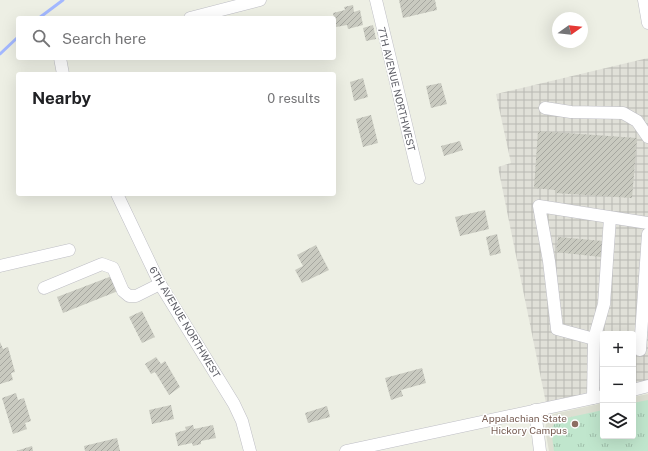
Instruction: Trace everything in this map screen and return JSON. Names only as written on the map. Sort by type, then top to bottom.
[{"type":"street","points":[[198,16],[260,0]]},
{"type":"street","name":"7TH AVENUE NORTHWEST","points":[[376,0],[419,178]]},
{"type":"street","points":[[644,0],[648,23]]},
{"type":"street","points":[[60,60],[63,72]]},
{"type":"street","points":[[545,108],[571,112],[623,113],[637,121],[648,137]]},
{"type":"street","name":"6TH AVENUE NORTHWEST","points":[[118,196],[160,284],[225,387],[242,421],[250,451]]},
{"type":"street","points":[[594,339],[558,329],[549,261],[539,206],[648,223]]},
{"type":"street","points":[[346,451],[598,397],[594,339],[604,304],[610,218]]},
{"type":"street","points":[[640,350],[648,234]]},
{"type":"street","points":[[0,266],[69,250]]},
{"type":"street","points":[[44,288],[102,264],[113,268],[124,291],[129,296],[136,296],[160,284]]},
{"type":"street","points":[[636,389],[648,386]]},
{"type":"street","points":[[535,410],[540,451]]},
{"type":"shaded area","points":[[648,58],[648,386],[636,389],[636,331],[600,331],[600,397],[547,408],[498,167],[511,163],[496,94]]},
{"type":"shaded area","name":"Appalachian State Hickory Campus","points":[[648,394],[648,451],[549,451],[545,429],[547,419],[554,414],[600,404],[600,439],[636,439],[636,396]]},
{"type":"green space","name":"Appalachian State Hickory Campus","points":[[648,400],[648,451],[554,451],[551,429],[557,420],[600,411],[600,439],[636,439],[636,402]]},
{"type":"building","points":[[399,0],[435,0],[437,10],[403,18]]},
{"type":"building","points":[[353,5],[354,12],[360,10],[363,25],[348,29],[347,25],[336,27],[336,16],[334,16],[333,13],[345,10],[344,7]]},
{"type":"building","points":[[373,25],[376,39],[366,41],[363,28]]},
{"type":"building","points":[[363,78],[368,97],[354,101],[350,82]]},
{"type":"building","points":[[441,83],[447,104],[431,108],[426,86]]},
{"type":"building","points":[[371,115],[378,143],[363,147],[356,119]]},
{"type":"building","points":[[538,131],[637,138],[632,198],[555,193],[555,190],[534,188]]},
{"type":"building","points":[[460,141],[463,150],[444,156],[441,146]]},
{"type":"building","points":[[485,210],[489,229],[460,236],[455,217]]},
{"type":"building","points":[[497,234],[501,253],[490,256],[486,237]]},
{"type":"building","points":[[558,237],[603,241],[601,257],[556,252]]},
{"type":"building","points":[[316,245],[329,270],[302,283],[295,270],[303,266],[297,255]]},
{"type":"building","points":[[112,276],[118,291],[63,313],[57,297]]},
{"type":"building","points":[[142,311],[155,337],[142,343],[129,317]]},
{"type":"building","points":[[0,342],[3,349],[8,347],[15,372],[11,373],[13,380],[0,384]]},
{"type":"building","points":[[156,357],[161,364],[165,361],[180,387],[169,395],[155,372],[151,374],[145,364]]},
{"type":"building","points":[[422,368],[426,383],[401,390],[403,396],[391,400],[385,378]]},
{"type":"building","points":[[16,393],[18,400],[24,398],[31,421],[25,423],[27,429],[13,434],[2,398]]},
{"type":"building","points":[[171,405],[174,419],[152,424],[149,410]]},
{"type":"building","points":[[327,406],[330,417],[308,423],[305,413]]},
{"type":"building","points":[[193,425],[194,429],[213,425],[216,438],[201,441],[201,444],[193,446],[192,443],[178,446],[175,433],[186,430],[185,427]]},
{"type":"building","points":[[117,438],[120,451],[85,451],[84,446]]},
{"type":"building","points":[[32,446],[33,451],[16,451]]},
{"type":"waterway","points":[[42,16],[63,0]]},
{"type":"waterway","points":[[0,54],[16,39]]},
{"type":"place","name":"Appalachian State Hickory Campus","points":[[575,424]]}]
